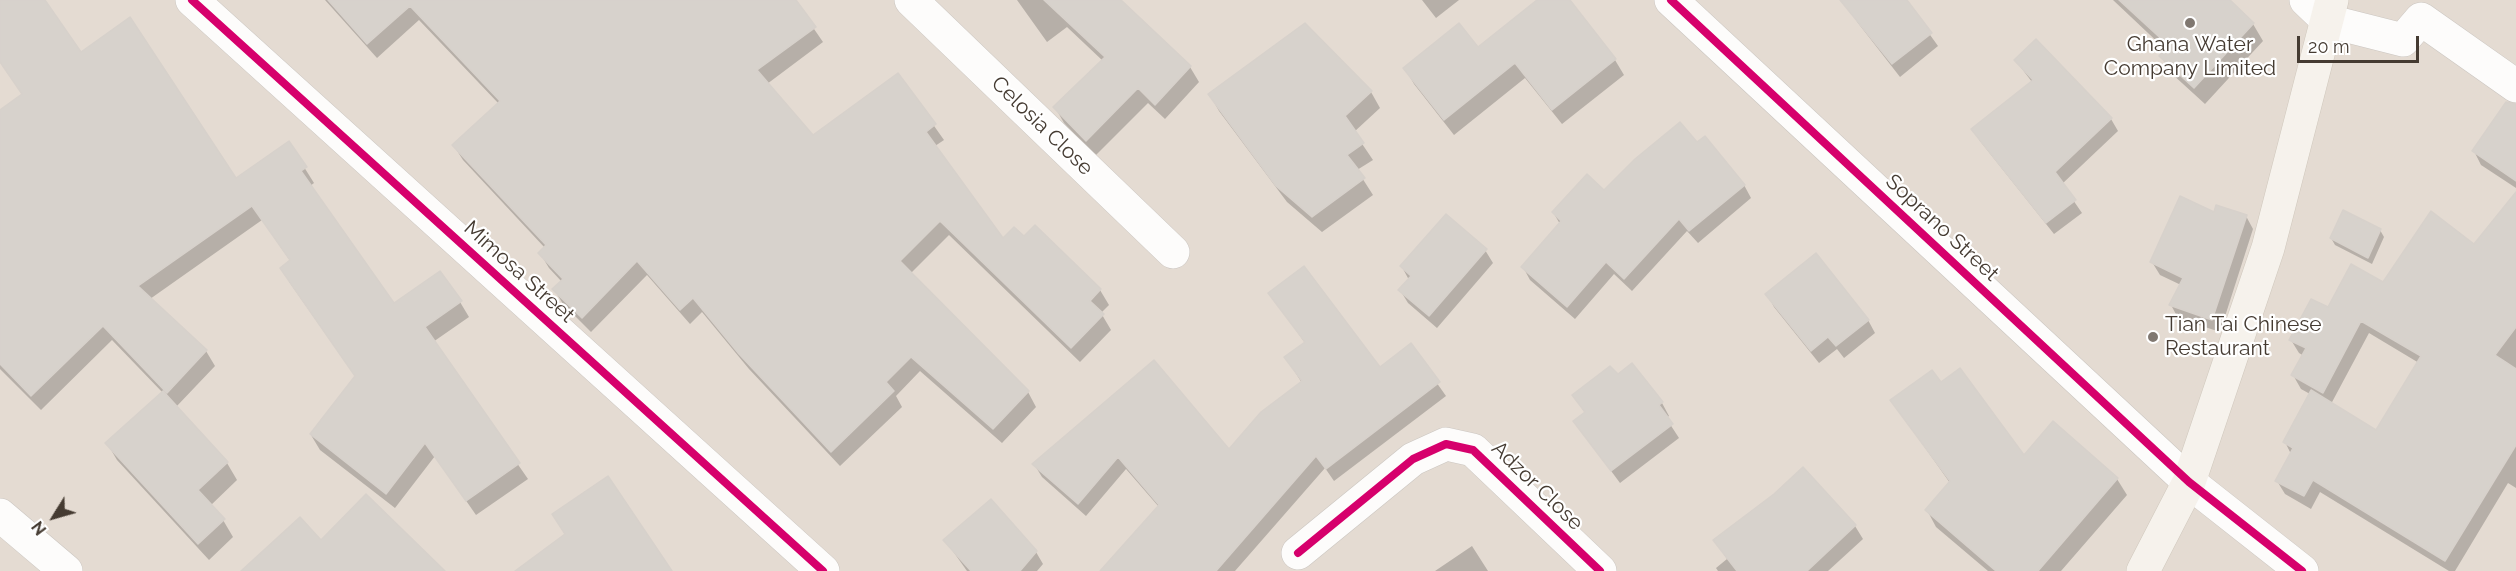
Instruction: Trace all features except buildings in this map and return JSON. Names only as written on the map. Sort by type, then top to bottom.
[{"type":"main road","points":[[2143,571],[2189,482],[2268,248],[2322,7]]},
{"type":"street","name":"Mimosa Street","points":[[192,0],[823,571]]},
{"type":"street","name":"Celosia Close","points":[[911,0],[1173,252]]},
{"type":"street","name":"Soprano Street","points":[[1671,0],[2189,482],[2302,571]]},
{"type":"street","points":[[2322,7],[2403,40],[2421,19],[2516,86]]},
{"type":"street","name":"Adzor Close","points":[[1298,553],[1413,459],[1446,444],[1473,450],[1600,571]]},
{"type":"street","points":[[0,515],[66,571]]},
{"type":"shaded area","points":[[0,0],[2516,0],[2516,571],[0,571]]},
{"type":"cycle path","points":[[192,0],[823,571]]},
{"type":"cycle path","points":[[1671,0],[2189,482],[2302,571]]},
{"type":"cycle path","points":[[1298,553],[1413,459],[1446,444],[1473,450],[1600,571]]},
{"type":"place","name":"Ghana Water Company Limited","points":[[2190,23]]},
{"type":"place","name":"Tian Tai Chinese Restaurant","points":[[2153,337]]}]
